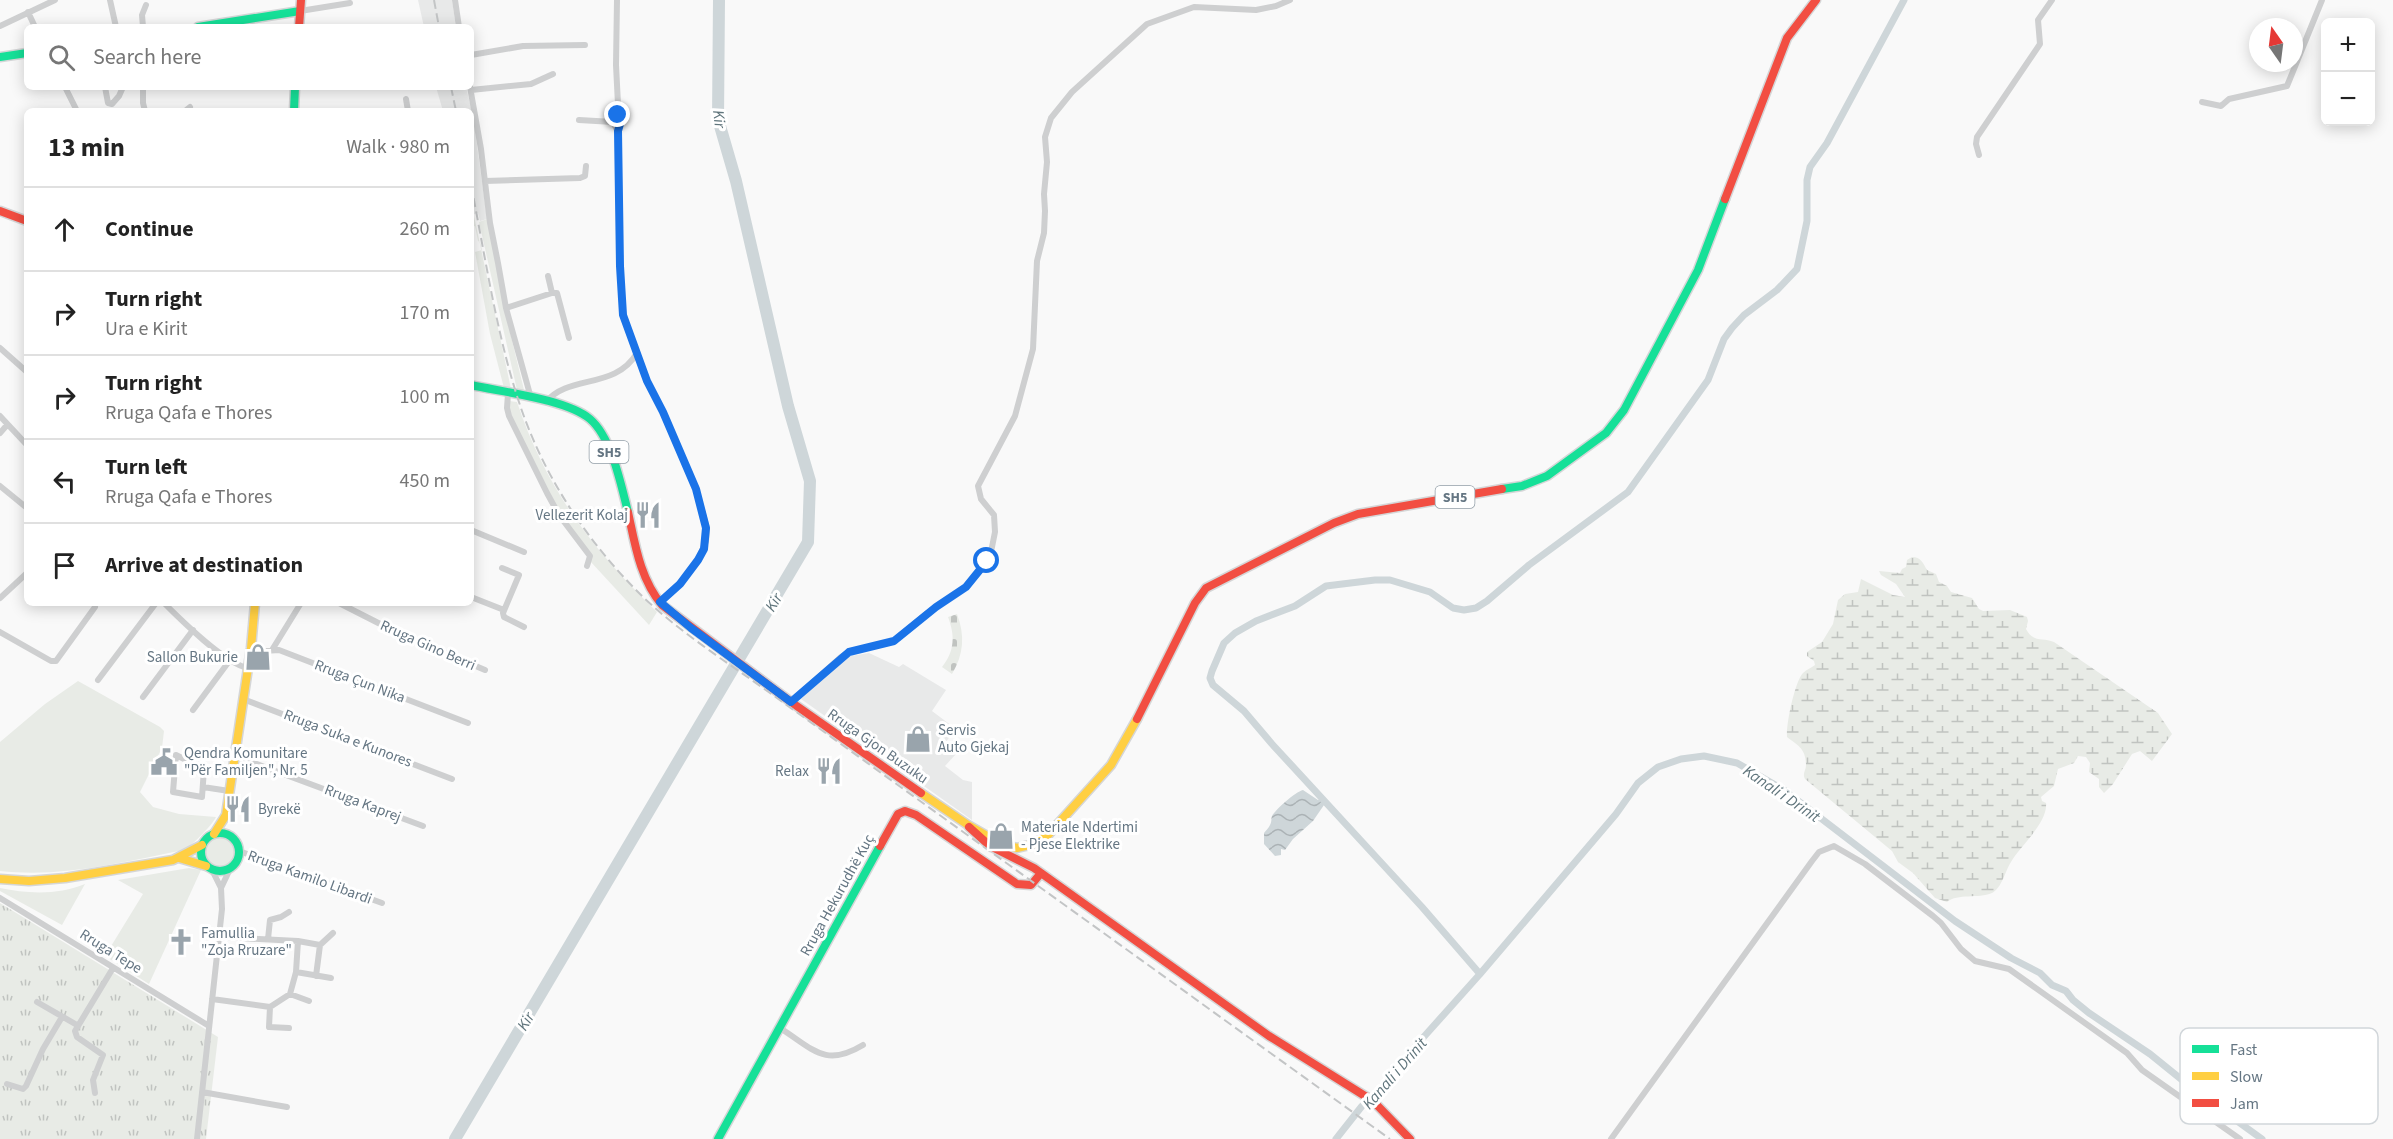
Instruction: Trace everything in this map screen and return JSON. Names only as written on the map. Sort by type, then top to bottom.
[{"type":"main road","points":[[299,24],[301,0]]},
{"type":"main road","name":"SH5","points":[[968,825],[1012,848],[1029,846],[1048,835],[1116,758],[1200,594],[1214,583],[1335,523],[1358,514],[1522,486],[1539,481],[1613,426],[1639,385],[1698,270],[1787,38],[1816,0]]},
{"type":"main road","points":[[236,24],[300,11]]},
{"type":"main road","points":[[0,57],[24,53]]},
{"type":"main road","points":[[294,108],[295,90]]},
{"type":"main road","points":[[0,210],[24,220]]},
{"type":"main road","name":"SH5","points":[[474,386],[546,402],[582,413],[590,419],[602,434],[619,482],[647,585],[661,604]]},
{"type":"main road","name":"Rruga Gjon Buzuku","points":[[661,604],[791,702],[968,825]]},
{"type":"main road","points":[[179,858],[225,871],[230,869],[238,858],[237,843],[231,836],[226,815],[251,648],[255,606]]},
{"type":"main road","name":"Rruga Hekurudhë Kuç","points":[[718,1139],[898,814],[905,811],[916,815],[1017,884],[1031,885],[1041,873]]},
{"type":"main road","points":[[214,834],[226,815]]},
{"type":"main road","points":[[968,825],[990,846],[1041,873],[1311,1064],[1373,1101],[1410,1139]]},
{"type":"main road","points":[[0,879],[53,880],[179,858],[202,845],[214,834],[223,833],[231,836]]},
{"type":"main road","points":[[202,845],[202,860],[209,868]]},
{"type":"street","points":[[1,24],[55,0]]},
{"type":"street","points":[[110,0],[115,24]]},
{"type":"street","points":[[455,0],[459,24]]},
{"type":"street","points":[[617,0],[616,65],[620,124],[618,131],[621,305],[647,381],[696,489],[706,528],[704,549],[698,560],[661,604]]},
{"type":"street","points":[[791,702],[849,652],[894,641],[936,607],[966,587],[987,561],[994,540],[994,515],[981,499],[978,486],[1012,422],[1033,350],[1037,261],[1044,233],[1046,211],[1045,138],[1056,111],[1072,92],[1147,24],[1194,7],[1256,10],[1276,6],[1290,0]]},
{"type":"street","points":[[1979,155],[1977,137],[2040,44],[2038,20],[2052,0]]},
{"type":"street","points":[[2202,102],[2221,106],[2229,99],[2287,86],[2322,0]]},
{"type":"street","points":[[300,11],[350,3]]},
{"type":"street","points":[[143,24],[142,15],[146,5]]},
{"type":"street","points":[[28,12],[34,24]]},
{"type":"street","points":[[474,54],[523,46],[585,45]]},
{"type":"street","points":[[474,89],[531,84],[553,74]]},
{"type":"street","points":[[66,90],[76,108]]},
{"type":"street","points":[[106,90],[108,103],[112,104],[122,90]]},
{"type":"street","points":[[144,90],[142,103],[144,108]]},
{"type":"street","points":[[470,90],[473,108]]},
{"type":"street","points":[[406,99],[408,108]]},
{"type":"street","points":[[474,114],[490,223],[507,308],[531,399]]},
{"type":"street","points":[[579,120],[613,122],[618,131]]},
{"type":"street","points":[[485,181],[580,178],[585,176],[586,166]]},
{"type":"street","points":[[548,276],[552,293]]},
{"type":"street","points":[[507,308],[557,293],[569,338]]},
{"type":"street","points":[[0,348],[24,369]]},
{"type":"street","points":[[546,402],[557,393],[618,373],[633,360],[637,353]]},
{"type":"street","points":[[508,394],[507,408],[514,427],[559,515],[590,556],[587,566]]},
{"type":"street","points":[[0,416],[24,442]]},
{"type":"street","points":[[0,434],[8,425]]},
{"type":"street","points":[[0,486],[24,506]]},
{"type":"street","points":[[474,531],[524,552]]},
{"type":"street","points":[[502,568],[519,575],[504,610],[504,617],[524,627]]},
{"type":"street","points":[[1,596],[24,576]]},
{"type":"street","points":[[474,598],[504,610]]},
{"type":"street","points":[[98,680],[154,606]]},
{"type":"street","points":[[167,606],[230,660],[248,668]]},
{"type":"street","points":[[272,650],[299,606]]},
{"type":"street","name":"Rruga Gino Berri","points":[[345,606],[396,632],[485,670]]},
{"type":"street","points":[[0,632],[51,661],[56,661],[95,607]]},
{"type":"street","points":[[143,697],[193,630]]},
{"type":"street","name":"Rruga Çun Nika","points":[[251,648],[279,650],[468,723]]},
{"type":"street","points":[[193,710],[230,660]]},
{"type":"street","name":"Rruga Suka e Kunores","points":[[243,699],[452,779]]},
{"type":"street","points":[[176,755],[204,769],[203,787],[202,797],[173,792],[176,755]]},
{"type":"street","name":"Rruga Kaprej","points":[[235,756],[423,826]]},
{"type":"street","points":[[203,787],[229,791]]},
{"type":"street","points":[[1611,1139],[1806,868],[1819,852],[1834,846],[1864,864],[1941,922],[1961,949],[1975,961],[2009,969],[2127,1053],[2142,1070],[2180,1097]]},
{"type":"street","name":"Rruga Kamilo Libardi","points":[[239,851],[382,903]]},
{"type":"street","points":[[209,868],[221,888]]},
{"type":"street","points":[[197,1139],[219,937],[221,888],[230,869]]},
{"type":"street","name":"Rruga Tepe","points":[[0,898],[209,1026]]},
{"type":"street","points":[[268,939],[270,920],[289,912]]},
{"type":"street","points":[[316,976],[320,945],[333,933]]},
{"type":"street","points":[[219,937],[298,941],[320,945]]},
{"type":"street","points":[[212,999],[270,1007],[290,994],[296,972],[298,941]]},
{"type":"street","points":[[96,1093],[93,1080],[103,1055],[76,1037],[75,1031],[113,968]]},
{"type":"street","points":[[296,972],[331,978]]},
{"type":"street","points":[[290,994],[309,1001]]},
{"type":"street","points":[[37,1002],[77,1025]]},
{"type":"street","points":[[270,1007],[269,1027],[289,1028]]},
{"type":"street","points":[[7,1084],[19,1089],[26,1086],[43,1049],[62,1017]]},
{"type":"street","points":[[780,1028],[823,1056],[838,1056],[863,1045]]},
{"type":"street","points":[[202,1092],[287,1107]]},
{"type":"street","points":[[2219,1124],[2240,1139]]},
{"type":"shaded area","points":[[418,0],[452,0],[456,24],[423,24]]},
{"type":"shaded area","points":[[437,90],[467,90],[471,108],[442,108]]},
{"type":"shaded area","points":[[474,122],[487,219],[480,221],[478,213],[474,214]]},
{"type":"shaded area","points":[[869,653],[899,667],[903,664],[946,690],[932,711],[956,729],[944,744],[956,754],[945,766],[963,780],[972,782],[972,820],[801,699],[845,657]]},
{"type":"green space","points":[[474,216],[480,242],[478,241]]},
{"type":"green space","points":[[487,219],[507,320],[524,390],[517,390],[479,222]]},
{"type":"green space","points":[[481,250],[511,389],[504,388],[490,334],[475,252]]},
{"type":"green space","points":[[509,401],[517,402],[542,463],[574,516],[612,565],[657,612],[649,625],[590,561],[559,511],[510,414]]},
{"type":"green space","points":[[1912,557],[1920,559],[1927,570],[1936,574],[1939,582],[1947,586],[1951,592],[1972,598],[1979,609],[1983,611],[2010,610],[2027,617],[2026,629],[2032,636],[2054,642],[2158,713],[2172,734],[2152,761],[2140,751],[2132,754],[2113,784],[2104,793],[2099,787],[2099,779],[2089,772],[2090,763],[2086,757],[2078,756],[2074,763],[2058,769],[2054,786],[2041,797],[2046,803],[2043,818],[2011,862],[1995,891],[1986,895],[1957,898],[1947,902],[1935,898],[1913,873],[1898,862],[1892,851],[1805,779],[1806,759],[1800,748],[1787,737],[1797,685],[1803,673],[1815,665],[1814,661],[1807,656],[1807,652],[1822,642],[1833,624],[1838,600],[1845,594],[1858,592],[1861,579],[1893,595],[1905,597],[1896,584],[1881,575],[1879,571],[1900,573],[1906,567],[1907,560]]},
{"type":"green space","points":[[957,614],[962,644],[959,659],[952,674],[942,667],[949,655],[952,643],[952,630],[948,617]]},
{"type":"green space","points":[[78,681],[164,731],[162,748],[140,792],[153,807],[179,814],[216,817],[202,835],[184,850],[70,871],[23,873],[0,871],[0,742],[45,704]]},
{"type":"green space","points":[[219,837],[225,838],[233,846],[233,858],[225,866],[219,867],[213,866],[205,858],[204,852],[205,846],[213,838]]},
{"type":"green space","points":[[189,868],[201,870],[149,984],[105,956],[143,894],[118,880]]},
{"type":"green space","points":[[85,884],[62,925],[0,891],[0,888],[54,892]]},
{"type":"green space","points":[[0,903],[218,1037],[206,1139],[0,1139]]},
{"type":"water","points":[[1303,790],[1318,800],[1323,798],[1324,805],[1313,821],[1293,839],[1285,850],[1281,849],[1281,855],[1275,856],[1264,844],[1264,833],[1270,826],[1272,816],[1277,809]]},
{"type":"waterway","name":"Kir","points":[[455,1139],[808,542],[810,481],[788,406],[736,181],[718,119],[719,0]]},
{"type":"waterway","points":[[1480,974],[1244,711],[1213,685],[1210,678],[1224,643],[1235,633],[1256,621],[1295,606],[1326,586],[1390,580],[1430,592],[1453,608],[1464,610],[1476,608],[1529,565],[1628,492],[1708,380],[1724,339],[1732,328],[1744,315],[1777,290],[1797,269],[1807,221],[1807,180],[1810,167],[1827,143],[1904,0]]},
{"type":"waterway","name":"Kanali i Drinit","points":[[1336,1139],[1362,1106],[1382,1088],[1616,814],[1638,783],[1658,767],[1681,759],[1704,756],[1737,763],[1784,790],[1955,921],[2011,958],[2040,973],[2052,985],[2066,991],[2089,1013],[2150,1054],[2180,1078]]},
{"type":"waterway","name":"Kanali i Drinit","points":[[2241,1124],[2262,1139]]},
{"type":"railway","points":[[434,0],[438,24]]},
{"type":"railway","points":[[452,90],[455,108]]},
{"type":"railway","points":[[474,201],[506,356],[513,384],[532,436],[569,507],[600,550],[636,590],[666,618],[701,644],[1390,1139]]},
{"type":"traffic: fast","points":[[217,24],[300,11]]},
{"type":"traffic: fast","points":[[0,57],[24,53]]},
{"type":"traffic: fast","points":[[294,108],[295,90]]},
{"type":"traffic: fast","points":[[1502,489],[1522,486],[1547,476],[1606,433],[1624,410],[1698,270],[1725,199]]},
{"type":"traffic: fast","points":[[474,386],[550,401],[566,406],[590,419],[598,427],[610,450],[628,512]]},
{"type":"traffic: fast","points":[[220,833],[234,838],[239,852],[234,866],[220,871],[206,866],[201,852],[206,838],[220,833]]},
{"type":"traffic: fast","points":[[718,1139],[880,846]]},
{"type":"traffic: slow","points":[[214,834],[226,815],[251,648],[255,606]]},
{"type":"traffic: slow","points":[[921,793],[1001,844],[1017,848],[1034,844],[1048,835],[1111,765],[1137,719]]},
{"type":"traffic: slow","points":[[0,879],[29,881],[65,878],[173,860],[202,845]]},
{"type":"traffic: slow","points":[[179,858],[206,866]]},
{"type":"traffic: jam","points":[[299,24],[301,0]]},
{"type":"traffic: jam","points":[[1725,199],[1787,38],[1816,0]]},
{"type":"traffic: jam","points":[[0,211],[24,220]]},
{"type":"traffic: jam","points":[[1137,719],[1195,603],[1206,588],[1334,523],[1358,514],[1502,489]]},
{"type":"traffic: jam","points":[[628,512],[643,573],[662,605],[791,702],[921,793]]},
{"type":"traffic: jam","points":[[880,846],[898,814],[905,811],[916,815],[1017,884],[1031,885],[1041,873]]},
{"type":"traffic: jam","points":[[969,827],[990,846],[1034,868],[1269,1036],[1373,1101],[1410,1139]]},
{"type":"place","name":"Vellezerit Kolaj","points":[[648,515]]},
{"type":"place","name":"Sallon Bukurie","points":[[258,657]]},
{"type":"place","name":"Servis Auto Gjekaj","points":[[918,739]]},
{"type":"place","name":"Qendra Komunitare \"Për Familjen\", Nr. 5","points":[[164,762]]},
{"type":"place","name":"Relax","points":[[829,771]]},
{"type":"place","name":"Byrekë","points":[[238,809]]},
{"type":"place","name":"Materiale Ndertimi - Pjese Elektrike","points":[[1001,836]]},
{"type":"place","name":"Famullia \"Zoja Rruzare\"","points":[[181,942]]},
{"type":"route","points":[[618,115],[623,315],[647,381],[696,489],[707,534],[704,549],[698,560],[680,584],[660,602],[691,628],[791,702],[849,652],[894,641],[936,607],[966,587],[987,561]]}]
